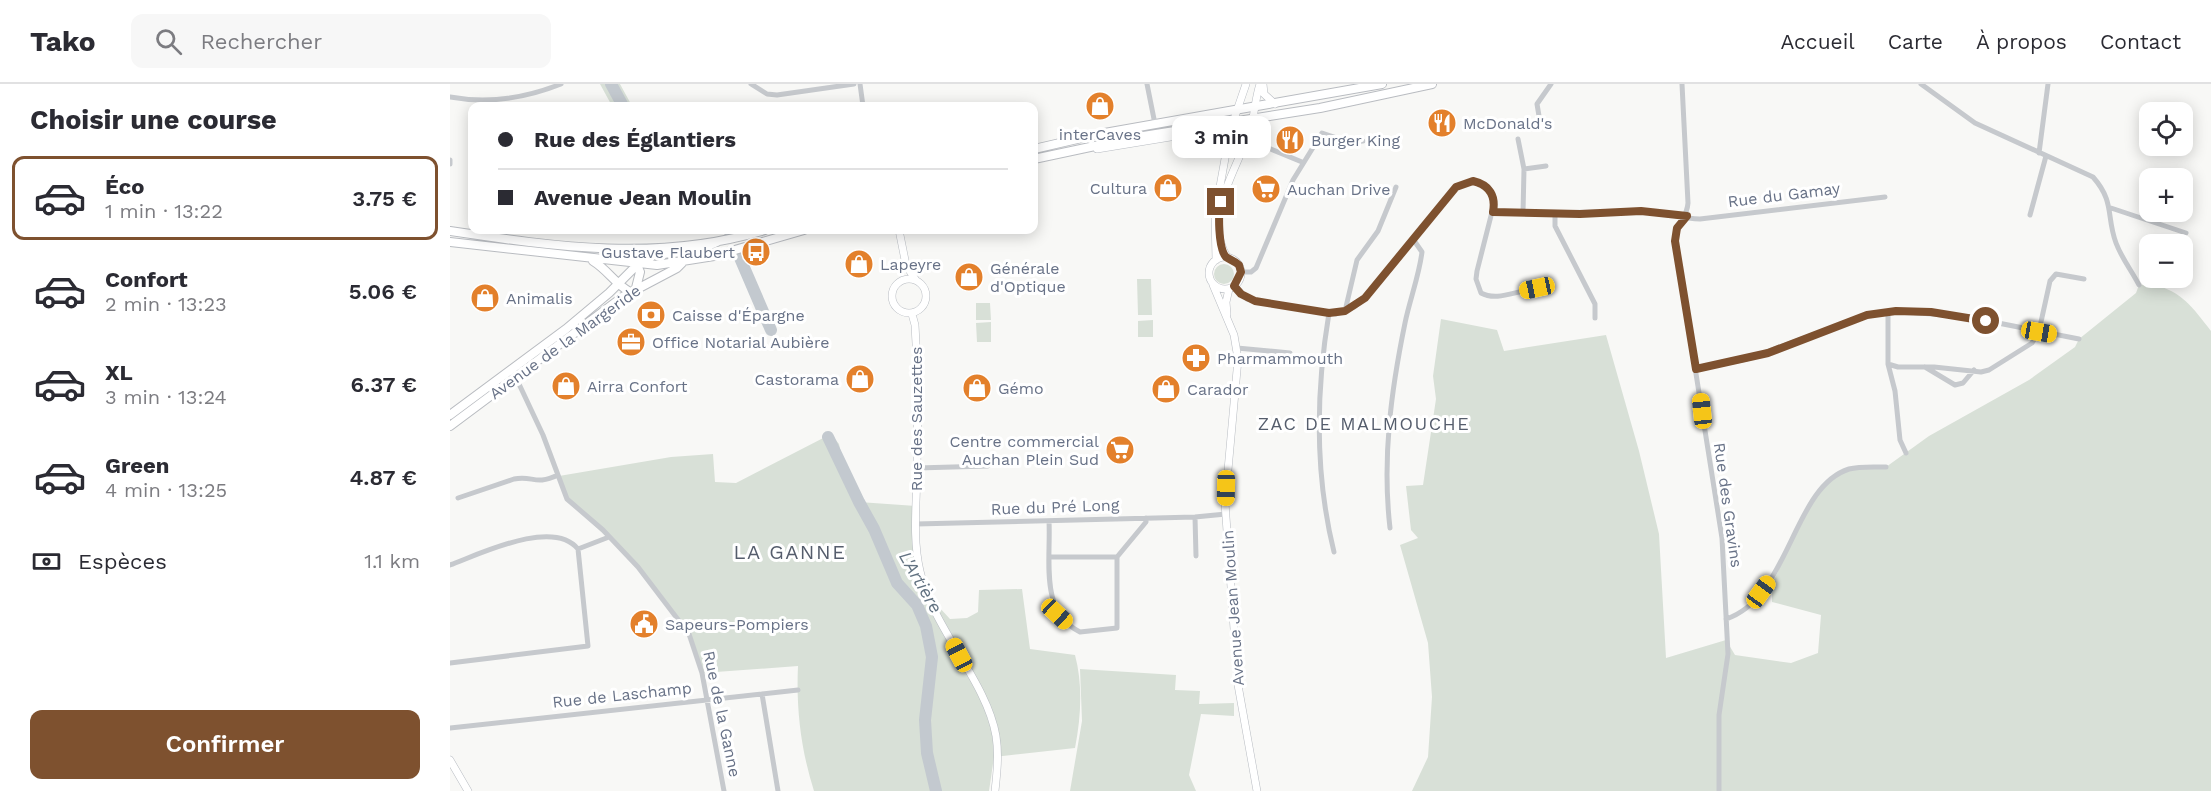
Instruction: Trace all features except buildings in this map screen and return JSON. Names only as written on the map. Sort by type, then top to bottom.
[{"type":"main road","points":[[1246,84],[1233,122],[1215,214],[1216,260],[1209,272],[1214,285],[1232,288],[1241,272],[1236,262],[1227,257],[1223,250],[1219,209],[1242,151],[1262,84]]},
{"type":"main road","points":[[1262,84],[1266,97],[1275,104]]},
{"type":"main road","points":[[1038,147],[1099,134],[1382,84]]},
{"type":"main road","points":[[1077,149],[1100,149],[1432,84]]},
{"type":"main road","points":[[1038,158],[1106,143],[1198,130],[1212,132],[1222,137],[1227,156]]},
{"type":"main road","points":[[450,231],[468,234]]},
{"type":"main road","points":[[471,234],[570,248],[627,251],[717,242],[749,234]]},
{"type":"main road","points":[[450,242],[638,264],[683,262],[744,248],[791,234]]},
{"type":"main road","points":[[900,234],[906,265],[922,285],[926,297],[924,306],[912,315],[899,311],[894,301],[893,288],[902,279],[906,265]]},
{"type":"main road","name":"Avenue de la Margeride","points":[[450,415],[516,367],[617,285],[638,264],[654,255],[698,250],[717,242]]},
{"type":"main road","points":[[590,259],[608,271],[617,285],[633,290],[640,272],[638,264],[627,251]]},
{"type":"main road","points":[[1216,260],[1227,257]]},
{"type":"main road","name":"Avenue de la Margeride","points":[[450,426],[633,290],[677,268],[683,262]]},
{"type":"main road","points":[[902,279],[915,279]]},
{"type":"main road","name":"Avenue Jean Moulin","points":[[1214,285],[1237,348],[1237,373],[1226,477],[1226,514],[1238,685],[1257,791]]},
{"type":"main road","name":"Avenue Jean Moulin","points":[[1227,317],[1226,302],[1232,288]]},
{"type":"main road","name":"Rue des Sauzettes","points":[[912,315],[916,335],[916,548],[927,594],[990,714],[996,735],[998,757],[995,791]]},
{"type":"main road","points":[[450,760],[468,791]]},
{"type":"street","points":[[450,97],[476,100],[512,98],[561,84]]},
{"type":"street","points":[[751,84],[767,94],[777,95],[854,84]]},
{"type":"street","points":[[860,84],[862,102]]},
{"type":"street","points":[[1147,84],[1155,124]]},
{"type":"street","points":[[1539,116],[1537,104],[1551,84]]},
{"type":"street","name":"Rue des Gravins","points":[[1682,84],[1688,203],[1687,216],[1677,228],[1675,241],[1722,538],[1728,654],[1719,715],[1719,791]]},
{"type":"street","points":[[1922,84],[1951,108],[1975,123],[2093,177],[2100,184],[2111,208],[2115,241],[2123,260],[2139,285]]},
{"type":"street","points":[[2039,153],[2048,84]]},
{"type":"street","points":[[1241,272],[1251,272],[1256,268],[1302,162],[1322,133],[1349,142],[1363,141]]},
{"type":"street","points":[[1518,139],[1524,169],[1523,213]]},
{"type":"street","points":[[1242,151],[1261,145],[1302,162]]},
{"type":"street","points":[[2030,215],[2046,156]]},
{"type":"street","points":[[1524,169],[1546,166]]},
{"type":"street","points":[[1232,288],[1247,299],[1329,313],[1345,311],[1365,298],[1462,183],[1480,182],[1490,189],[1494,198],[1493,212],[1476,279],[1481,292],[1492,297],[1537,288],[1546,291]]},
{"type":"street","points":[[1345,311],[1357,260],[1378,231],[1396,187]]},
{"type":"street","name":"Rue du Gamay","points":[[1493,212],[1554,214],[1641,211],[1700,219],[1885,196]]},
{"type":"street","points":[[2111,208],[2186,233]]},
{"type":"street","points":[[1554,214],[1555,226],[1595,304],[1595,318]]},
{"type":"street","points":[[1390,528],[1385,484],[1391,409],[1400,347],[1422,252],[1413,239]]},
{"type":"street","points":[[1888,364],[1898,367],[1989,370],[2005,358],[2032,344],[2039,332],[2050,281],[2056,274],[2085,279]]},
{"type":"street","points":[[1696,369],[1747,359],[1867,315],[1888,312],[1931,312],[2079,339]]},
{"type":"street","points":[[1888,312],[1888,364],[1894,391],[1899,440],[1906,453]]},
{"type":"street","points":[[1329,313],[1323,348],[1320,444],[1324,504],[1334,552]]},
{"type":"street","points":[[1237,348],[1290,353]]},
{"type":"street","points":[[1925,367],[1955,385],[1963,383],[1974,370]]},
{"type":"street","name":"Rue de la Ganne","points":[[513,379],[519,384],[543,435],[567,500],[609,537],[638,567],[690,634],[708,700],[724,791]]},
{"type":"street","points":[[917,468],[988,466]]},
{"type":"street","points":[[1726,619],[1738,615],[1761,592],[1779,567],[1808,509],[1825,485],[1850,468],[1886,467]]},
{"type":"street","points":[[458,498],[522,477],[538,482],[558,475]]},
{"type":"street","name":"Rue du Pré Long","points":[[916,525],[1195,517],[1226,514]]},
{"type":"street","points":[[1195,517],[1196,556]]},
{"type":"street","points":[[1049,521],[1051,601],[1054,609],[1080,632],[1117,628],[1117,557],[1146,522],[1146,518]]},
{"type":"street","points":[[450,566],[543,535],[572,543],[578,549],[588,646],[450,663]]},
{"type":"street","points":[[578,549],[609,537]]},
{"type":"street","points":[[1050,557],[1117,557]]},
{"type":"street","name":"Rue de Laschamp","points":[[450,728],[798,690]]},
{"type":"street","points":[[762,694],[778,791]]},
{"type":"street","points":[[450,778],[458,775]]},
{"type":"shaded area","points":[[600,84],[620,84],[630,102],[610,102]]},
{"type":"shaded area","points":[[1224,264],[1231,267],[1234,274],[1231,281],[1224,284],[1217,281],[1214,274],[1217,267]]},
{"type":"shaded area","points":[[1137,279],[1151,279],[1152,315],[1138,315]]},
{"type":"shaded area","points":[[2139,285],[2139,288],[2165,288],[2172,291],[2192,308],[2211,331],[2211,791],[1412,791],[1428,757],[1432,697],[1428,643],[1400,545],[1418,538],[1411,530],[1406,486],[1423,485],[1436,399],[1433,376],[1441,319],[1497,330],[1504,351],[1606,335],[1639,451],[1659,534],[1666,658],[1726,640],[1735,655],[1791,663],[1818,653],[1821,615],[1772,602],[1772,584],[1808,509],[1825,485],[1850,468],[1886,467],[1929,436],[2029,380],[2075,347],[2079,339],[2136,293]]},
{"type":"shaded area","points":[[976,303],[990,303],[991,320],[976,320]]},
{"type":"shaded area","points":[[1153,320],[1153,337],[1138,337],[1138,321]]},
{"type":"shaded area","points":[[991,322],[991,342],[977,342],[976,323]]},
{"type":"shaded area","points":[[831,434],[839,444],[846,476],[859,502],[916,506],[916,548],[927,594],[950,619],[967,618],[978,612],[979,590],[1022,589],[1030,649],[1075,655],[1080,701],[1075,748],[994,757],[989,791],[814,791],[800,729],[798,666],[702,673],[689,634],[638,567],[567,499],[559,476],[671,457],[713,454],[715,482],[736,483]]},
{"type":"shaded area","points":[[1080,669],[1176,675],[1175,690],[1200,691],[1199,704],[1234,703],[1234,716],[1201,714],[1189,775],[1196,791],[1070,791],[1082,721]]},
{"type":"waterway","name":"L'Artière","points":[[611,84],[621,102]]},
{"type":"waterway","name":"L'Artière","points":[[740,258],[771,330]]},
{"type":"waterway","name":"L'Artière","points":[[828,437],[874,529],[897,583],[917,605],[926,626],[932,657],[925,720],[927,753],[936,791]]},
{"type":"place","name":"interCaves","points":[[1100,106]]},
{"type":"place","name":"McDonald's","points":[[1442,123]]},
{"type":"place","name":"Burger King","points":[[1290,140]]},
{"type":"place","name":"Cultura","points":[[1168,188]]},
{"type":"place","name":"Auchan Drive","points":[[1266,189]]},
{"type":"place","name":"Gustave Flaubert","points":[[756,252]]},
{"type":"place","name":"Lapeyre","points":[[859,264]]},
{"type":"place","name":"Générale d'Optique","points":[[969,277]]},
{"type":"place","name":"Animalis","points":[[485,298]]},
{"type":"place","name":"Caisse d'Épargne","points":[[651,315]]},
{"type":"place","name":"Office Notarial Aubière","points":[[631,342]]},
{"type":"place","name":"Pharmammouth","points":[[1196,358]]},
{"type":"place","name":"Castorama","points":[[860,379]]},
{"type":"place","name":"Airra Confort","points":[[566,386]]},
{"type":"place","name":"Gémo","points":[[977,388]]},
{"type":"place","name":"Carador","points":[[1166,389]]},
{"type":"place","name":"Centre commercial Auchan Plein Sud","points":[[1120,450]]},
{"type":"place","name":"Sapeurs-Pompiers","points":[[644,624]]},
{"type":"district","name":"ZAC DE MALMOUCHE","points":[[1364,423]]},
{"type":"district","name":"LA GANNE","points":[[790,552]]},
{"type":"route","points":[[1221,202],[1218,217],[1223,250],[1227,257],[1239,265],[1241,272],[1234,286],[1247,299],[1306,310],[1336,314],[1360,303],[1389,265],[1456,187],[1467,181],[1473,181],[1480,182],[1490,189],[1494,198],[1493,212],[1580,214],[1641,211],[1687,216],[1677,228],[1675,241],[1696,369],[1768,353],[1867,315],[1896,311],[1931,312],[1986,321]]}]
